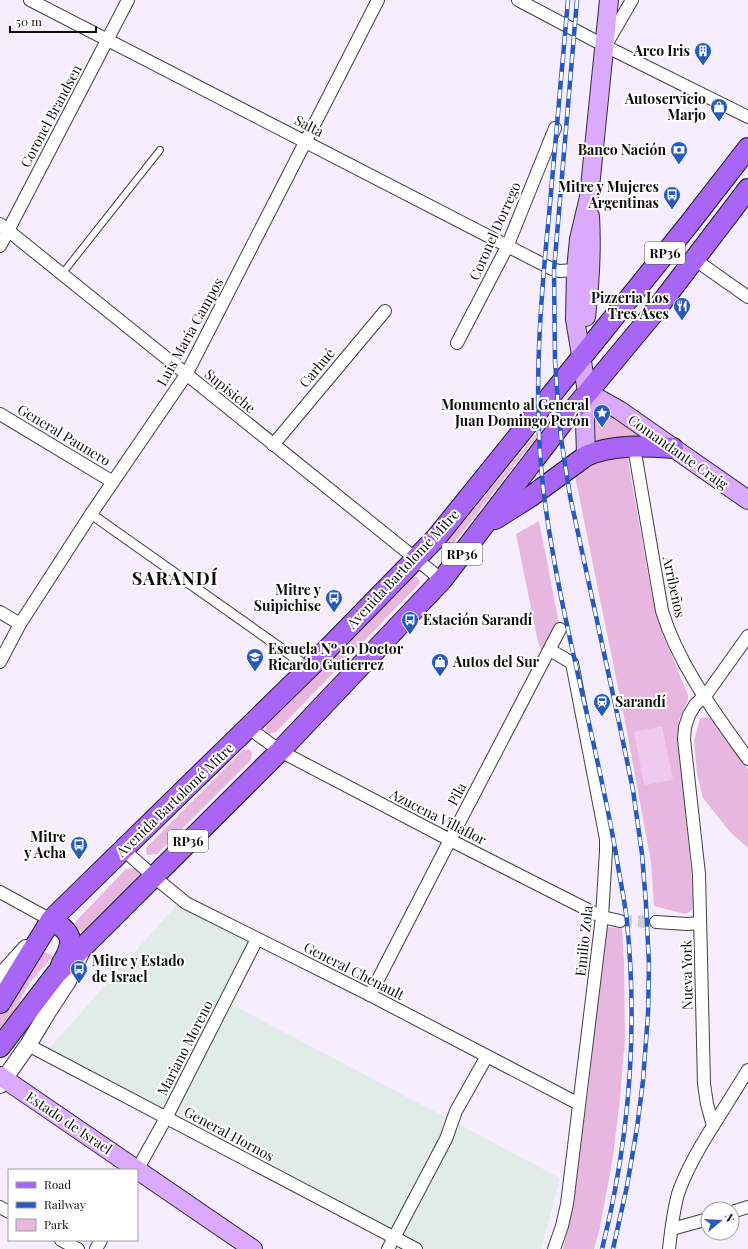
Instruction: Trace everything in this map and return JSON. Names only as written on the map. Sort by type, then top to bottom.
[{"type":"main road","points":[[586,456],[585,422],[587,392],[575,319],[576,270],[578,240],[589,197],[609,0]]},
{"type":"main road","name":"Avenida Bartolomé Mitre","points":[[0,1003],[51,920],[249,728],[436,538],[748,148]]},
{"type":"main road","name":"RP36","points":[[0,1047],[56,974],[280,751],[442,580],[587,392],[652,315],[748,189]]},
{"type":"main road","points":[[582,357],[592,241],[589,197]]},
{"type":"main road","name":"Comandante Craig","points":[[587,392],[619,410],[748,500]]},
{"type":"main road","points":[[482,528],[530,497],[586,456],[596,451],[634,447],[673,448]]},
{"type":"main road","points":[[51,920],[65,930],[71,941],[68,952],[56,974]]},
{"type":"main road","name":"Estado de Israel","points":[[2,1080],[136,1169]]},
{"type":"main road","name":"Estado de Israel","points":[[138,1171],[253,1249]]},
{"type":"street","name":"Salta","points":[[30,0],[307,142],[507,247],[552,269],[559,271],[576,270]]},
{"type":"street","name":"Coronel Brandsen","points":[[0,246],[4,227],[108,40],[128,0]]},
{"type":"street","name":"Luis María Campos","points":[[0,662],[20,624],[91,514],[186,375],[307,142],[378,0]]},
{"type":"street","points":[[518,0],[605,46],[748,117]]},
{"type":"street","points":[[605,46],[632,0]]},
{"type":"street","name":"Coronel Dorrego","points":[[457,344],[507,247],[555,128]]},
{"type":"street","name":"Supisiche","points":[[4,227],[442,580]]},
{"type":"street","points":[[694,259],[748,298]]},
{"type":"street","name":"Carhué","points":[[273,445],[385,311]]},
{"type":"street","name":"General Paunero","points":[[0,414],[113,482]]},
{"type":"street","name":"Arribeños","points":[[634,447],[662,611],[668,630],[704,697],[748,759]]},
{"type":"street","points":[[91,514],[309,668]]},
{"type":"street","points":[[0,612],[20,624]]},
{"type":"street","name":"Pila","points":[[370,995],[560,629]]},
{"type":"street","name":"Nueva York","points":[[713,1126],[707,1104],[704,1084],[700,923],[696,846],[684,739],[685,727],[695,705],[708,692],[748,636]]},
{"type":"street","name":"Emilio Zola","points":[[550,650],[572,663],[606,839],[602,917],[567,1204],[562,1226],[554,1249]]},
{"type":"street","name":"Azucena Villaflor","points":[[249,728],[280,751],[450,840],[602,917],[620,921]]},
{"type":"street","name":"General Chenault","points":[[124,850],[186,903],[370,995],[579,1104]]},
{"type":"street","points":[[0,892],[51,920]]},
{"type":"street","name":"Avenida Bartolomé Mitre","points":[[0,977],[51,920]]},
{"type":"street","points":[[656,922],[686,924],[700,923]]},
{"type":"street","name":"Mariano Moreno","points":[[138,1169],[166,1118],[257,939]]},
{"type":"street","points":[[2,1080],[28,1045],[68,980],[84,946]]},
{"type":"street","name":"General Hornos","points":[[28,1045],[416,1249]]},
{"type":"street","points":[[388,1249],[446,1139],[456,1111],[487,1056]]},
{"type":"street","points":[[669,1249],[677,1200],[689,1167],[748,1070]]},
{"type":"street","points":[[672,1229],[700,1221]]},
{"type":"street","points":[[63,1241],[78,1249]]},
{"type":"lane","points":[[62,274],[160,150]]},
{"type":"shaded area","points":[[662,726],[673,780],[644,785],[634,732]]},
{"type":"shaded area","points":[[181,900],[253,939],[227,1002],[560,1178],[541,1249],[400,1249],[407,1236],[46,1052]]},
{"type":"green space","points":[[579,382],[451,547],[446,543]]},
{"type":"green space","points":[[592,411],[610,415],[646,437],[593,447]]},
{"type":"green space","points":[[620,452],[627,455],[652,596],[662,632],[688,695],[688,700],[679,720],[678,729],[694,905],[691,911],[685,914],[654,906],[651,862],[627,732],[575,476],[577,472]]},
{"type":"green space","points":[[539,521],[559,623],[543,653],[538,642],[516,534]]},
{"type":"green space","points":[[417,577],[420,581],[419,584],[276,732],[268,734],[265,731],[267,724],[410,578]]},
{"type":"green space","points":[[705,717],[713,719],[748,769],[748,848],[730,832],[703,798],[697,774],[694,741],[700,719]]},
{"type":"green space","points":[[249,749],[252,753],[251,760],[157,854],[147,855],[146,848],[243,750]]},
{"type":"green space","points":[[136,868],[139,872],[139,876],[87,930],[82,932],[78,929],[76,926],[76,921],[126,869]]},
{"type":"green space","points":[[606,927],[622,928],[624,963],[625,1039],[613,1157],[600,1227],[594,1249],[563,1249],[573,1207],[589,1083]]},
{"type":"green space","points":[[37,948],[53,956],[30,982],[13,1013],[0,1030],[0,1012]]},
{"type":"tunnel","points":[[620,921],[656,922]]},
{"type":"railway","points":[[568,0],[543,283],[539,351],[538,419],[543,487],[558,581],[599,767],[627,922],[632,1004],[629,1087],[619,1168],[602,1249]]},
{"type":"railway","points":[[577,0],[554,270],[555,361],[558,404],[561,438],[570,496],[633,790],[642,854],[649,965],[648,1014],[643,1081],[627,1186],[613,1249]]},
{"type":"place","name":"Arco Iris","points":[[703,66]]},
{"type":"place","name":"Autoservicio Marjo","points":[[719,122]]},
{"type":"place","name":"Banco Nación","points":[[679,165]]},
{"type":"place","name":"Mitre y Mujeres Argentinas","points":[[672,210]]},
{"type":"place","name":"Pizzeria Los Tres Ases","points":[[682,321]]},
{"type":"place","name":"Monumento al General Juan Domingo Perón","points":[[602,428]]},
{"type":"place","name":"Mitre y Suipichise","points":[[334,613]]},
{"type":"place","name":"Estación Sarandí","points":[[410,635]]},
{"type":"place","name":"Escuela Nº 10 Doctor Ricardo Gutierrez","points":[[255,672]]},
{"type":"place","name":"Autos del Sur","points":[[440,677]]},
{"type":"place","name":"Sarandí","points":[[602,717]]},
{"type":"place","name":"Mitre y Acha","points":[[79,860]]},
{"type":"place","name":"Mitre y Estado de Israel","points":[[79,984]]},
{"type":"district","name":"SARANDÍ","points":[[175,579]]}]
